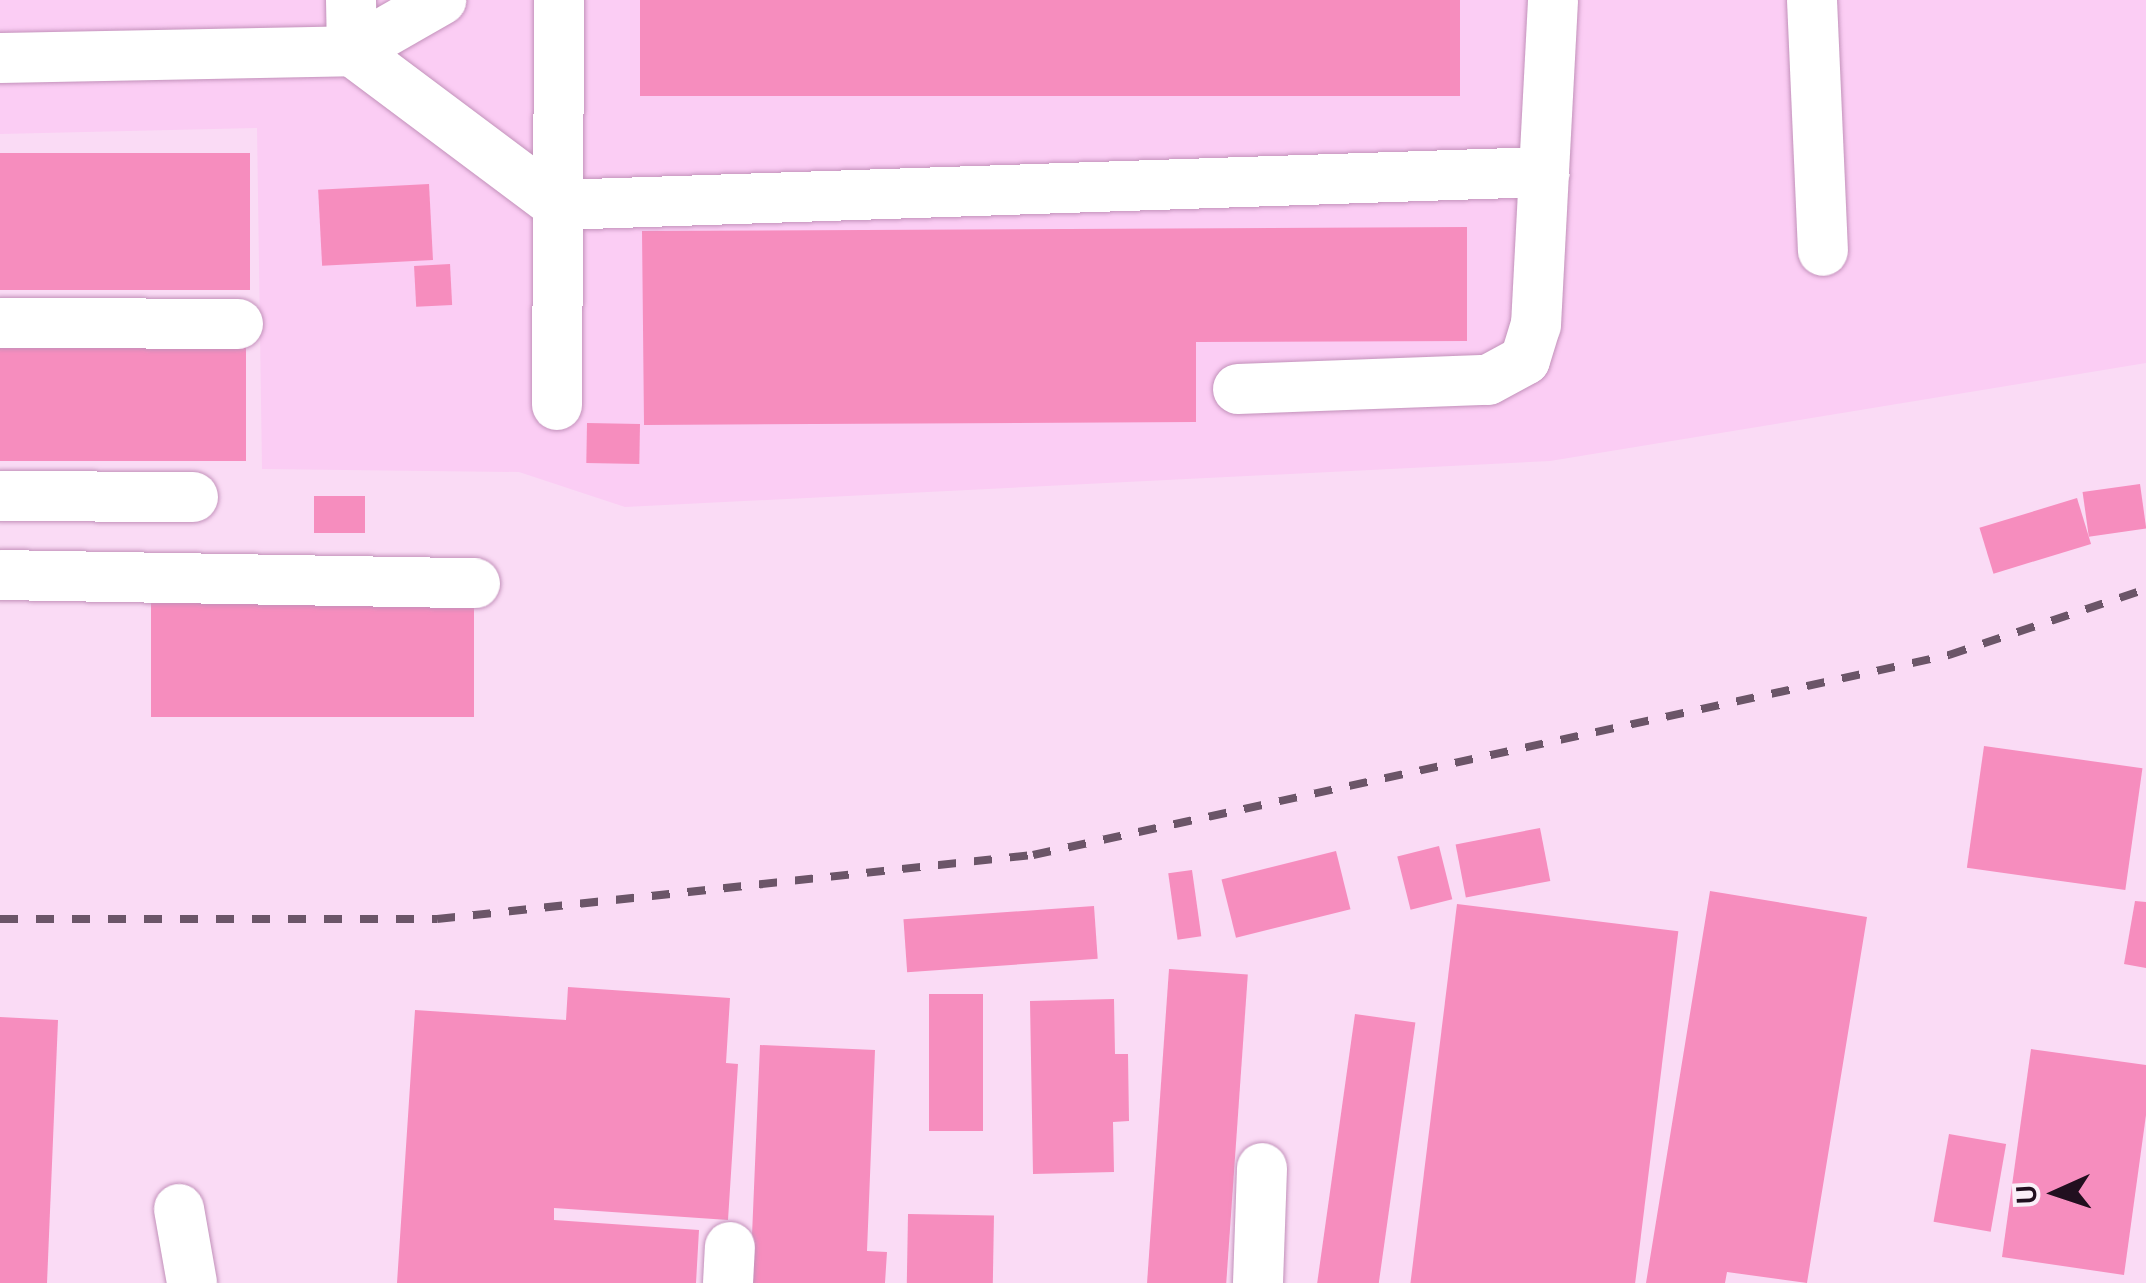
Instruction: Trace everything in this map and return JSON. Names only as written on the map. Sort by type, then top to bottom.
[{"type":"lane","points":[[351,0],[352,51]]},
{"type":"lane","points":[[0,58],[352,51],[441,0]]},
{"type":"lane","points":[[557,405],[559,0]]},
{"type":"lane","points":[[1238,389],[1488,380],[1515,370],[1526,360],[1536,325],[1553,0]]},
{"type":"lane","points":[[1812,0],[1823,251]]},
{"type":"lane","points":[[352,51],[558,205],[1544,172]]},
{"type":"lane","points":[[0,323],[238,324]]},
{"type":"lane","points":[[0,496],[192,496]]},
{"type":"lane","points":[[0,575],[475,583]]},
{"type":"lane","points":[[1258,1283],[1262,1168]]},
{"type":"lane","points":[[179,1210],[192,1283]]},
{"type":"shaded area","points":[[0,0],[2146,0],[2146,363],[1550,461],[625,507],[519,472],[262,469],[257,128],[0,134]]},
{"type":"building","points":[[640,0],[1460,0],[1460,96],[640,96]]},
{"type":"building","points":[[0,153],[250,153],[250,290],[0,290]]},
{"type":"building","points":[[429,184],[433,260],[322,266],[318,190]]},
{"type":"building","points":[[1467,227],[1467,341],[1196,342],[1196,422],[644,425],[642,231]]},
{"type":"building","points":[[450,264],[452,305],[416,307],[414,266]]},
{"type":"building","points":[[0,334],[246,334],[246,461],[0,461]]},
{"type":"building","points":[[587,423],[640,424],[639,464],[586,463]]},
{"type":"building","points":[[2140,484],[2146,529],[2089,537],[2083,492]]},
{"type":"building","points":[[314,496],[365,496],[365,533],[314,533]]},
{"type":"building","points":[[2077,498],[2091,544],[1993,574],[1979,528]]},
{"type":"building","points":[[151,589],[474,589],[474,717],[151,717]]},
{"type":"building","points":[[1984,746],[2142,768],[2125,890],[1967,868]]},
{"type":"building","points":[[1540,828],[1550,881],[1466,897],[1456,844]]},
{"type":"building","points":[[1439,846],[1452,899],[1411,910],[1397,856]]},
{"type":"building","points":[[1336,851],[1351,909],[1236,938],[1222,880]]},
{"type":"building","points":[[1192,870],[1201,936],[1178,940],[1168,873]]},
{"type":"building","points":[[1710,891],[1867,917],[1807,1283],[1727,1272],[1725,1283],[1646,1283]]},
{"type":"building","points":[[2135,901],[2146,902],[2146,968],[2124,964]]},
{"type":"building","points":[[1457,904],[1678,931],[1635,1283],[1410,1283]]},
{"type":"building","points":[[1094,906],[1098,959],[907,972],[903,919]]},
{"type":"building","points":[[1169,969],[1248,975],[1226,1283],[1147,1283]]},
{"type":"building","points":[[568,987],[730,998],[726,1063],[738,1064],[728,1220],[554,1208],[554,1220],[699,1230],[696,1283],[397,1283],[415,1010],[566,1020]]},
{"type":"building","points":[[929,994],[983,994],[983,1131],[929,1131]]},
{"type":"building","points":[[1114,999],[1115,1054],[1128,1054],[1129,1121],[1113,1122],[1114,1172],[1033,1174],[1030,1001]]},
{"type":"building","points":[[1355,1014],[1415,1022],[1379,1283],[1317,1283]]},
{"type":"building","points":[[0,1017],[58,1020],[47,1283],[0,1283]]},
{"type":"building","points":[[760,1045],[875,1050],[867,1251],[887,1252],[885,1283],[750,1283]]},
{"type":"building","points":[[2031,1049],[2146,1065],[2146,1115],[2124,1275],[2002,1257]]},
{"type":"building","points":[[1949,1134],[2006,1144],[1991,1232],[1934,1222]]},
{"type":"building","points":[[908,1214],[994,1216],[993,1283],[907,1283]]},
{"type":"railway","points":[[0,919],[437,919],[1033,855],[1949,655],[2146,589]]}]
